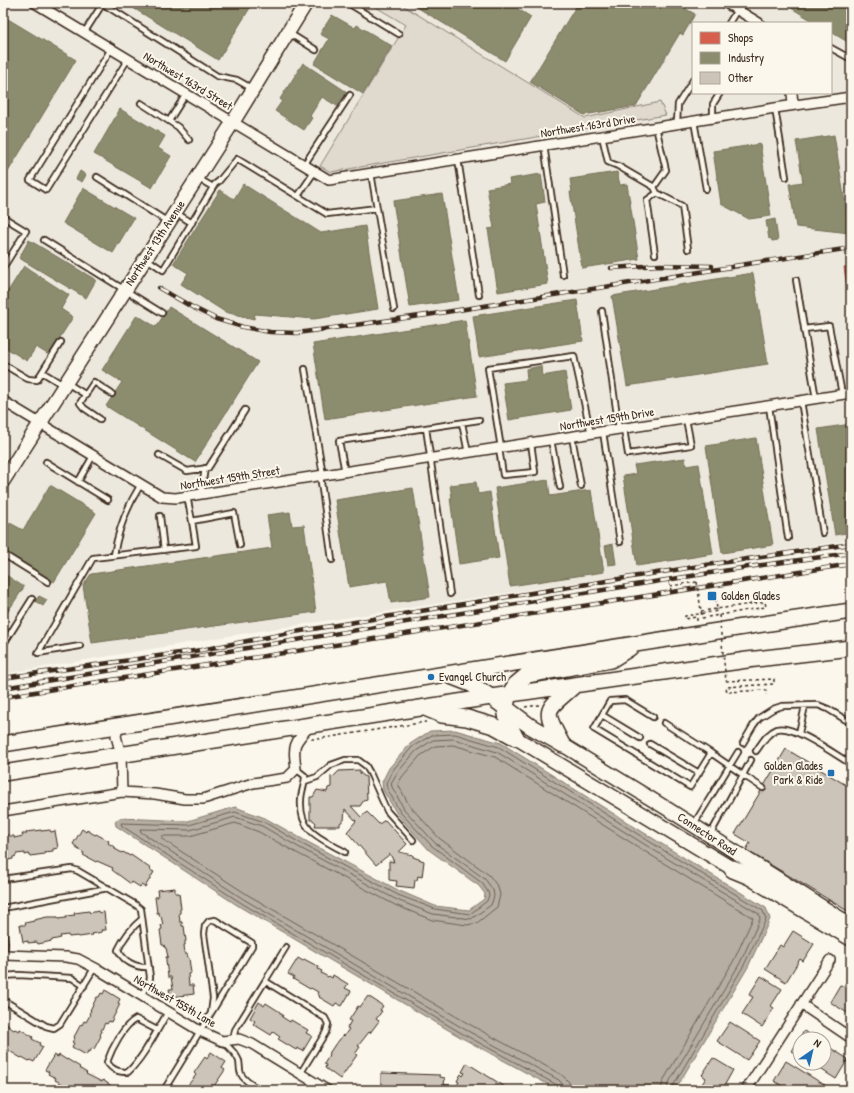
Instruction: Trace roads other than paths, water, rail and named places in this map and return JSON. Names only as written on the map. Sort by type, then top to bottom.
[{"type":"highway","points":[[733,869],[750,876],[851,937]]},
{"type":"main road","name":"Northwest 13th Avenue","points":[[3,481],[233,122],[306,3]]},
{"type":"main road","points":[[3,744],[851,611]]},
{"type":"main road","points":[[516,738],[507,720],[507,701],[515,685],[527,675],[611,660],[636,645]]},
{"type":"main road","points":[[448,674],[471,684],[492,697],[507,701],[576,685],[747,660],[851,648]]},
{"type":"main road","points":[[563,745],[548,717],[549,712],[556,701],[576,685]]},
{"type":"main road","points":[[3,773],[121,755],[309,732],[426,715],[492,697]]},
{"type":"main road","points":[[507,701],[530,726],[563,745]]},
{"type":"main road","points":[[426,715],[467,718],[494,726],[516,738]]},
{"type":"main road","name":"Connector Road","points":[[516,738],[733,869]]},
{"type":"main road","name":"Connector Road","points":[[563,745],[851,925]]},
{"type":"main road","points":[[733,869],[742,877],[851,946]]},
{"type":"street","name":"Northwest 163rd Street","points":[[35,3],[329,180]]},
{"type":"street","points":[[731,5],[757,22]]},
{"type":"street","points":[[792,94],[793,105]]},
{"type":"street","name":"Northwest 163rd Drive","points":[[329,180],[677,123],[851,97]]},
{"type":"street","name":"Northwest 159th Drive","points":[[366,469],[847,394]]},
{"type":"street","name":"Northwest 159th Street","points":[[3,401],[162,497],[176,498],[366,469]]},
{"type":"street","points":[[119,725],[116,736],[121,755],[122,792]]},
{"type":"street","points":[[3,811],[122,792],[155,794],[184,799],[203,798],[253,782],[287,778],[294,771],[294,747],[299,738],[309,732]]},
{"type":"street","points":[[685,839],[693,826]]},
{"type":"street","points":[[702,850],[710,836]]},
{"type":"street","name":"Northwest 155th Lane","points":[[4,955],[66,957],[78,959],[95,967],[200,1031],[222,1041],[233,1041],[239,1039],[252,1044],[327,1090]]},
{"type":"street","points":[[746,1090],[830,960]]},
{"type":"street","points":[[801,1004],[851,1038]]},
{"type":"lane","points":[[84,33],[103,3],[217,76],[237,80],[253,89]]},
{"type":"lane","points":[[348,3],[399,34]]},
{"type":"lane","points":[[729,22],[731,5]]},
{"type":"lane","points":[[288,32],[316,50]]},
{"type":"lane","points":[[111,49],[30,180],[46,190],[128,59]]},
{"type":"lane","points":[[832,49],[851,59]]},
{"type":"lane","points":[[677,123],[678,104],[692,82]]},
{"type":"lane","points":[[169,121],[186,94]]},
{"type":"lane","points":[[714,118],[713,104],[719,94]]},
{"type":"lane","points":[[304,164],[350,95]]},
{"type":"lane","points":[[141,103],[178,127],[189,140]]},
{"type":"lane","points":[[775,108],[786,177]]},
{"type":"lane","points":[[694,121],[706,189]]},
{"type":"lane","points":[[654,187],[666,170],[656,127]]},
{"type":"lane","points":[[602,136],[608,162],[618,166],[654,187],[657,193],[682,206],[688,249]]},
{"type":"lane","points":[[544,145],[563,275]]},
{"type":"lane","points":[[146,258],[163,270],[215,184],[237,159],[327,214],[377,208]]},
{"type":"lane","points":[[458,159],[479,296]]},
{"type":"lane","points":[[298,196],[315,171]]},
{"type":"lane","points":[[371,173],[394,309]]},
{"type":"lane","points":[[97,177],[172,217],[192,223]]},
{"type":"lane","points":[[197,178],[213,187]]},
{"type":"lane","points":[[655,254],[647,200],[657,193]]},
{"type":"lane","points":[[3,217],[26,231],[3,268]]},
{"type":"lane","points":[[44,240],[162,313]]},
{"type":"lane","points":[[796,280],[816,399]]},
{"type":"lane","points":[[602,310],[622,429],[628,454],[691,445],[686,419]]},
{"type":"lane","points":[[804,329],[829,326],[847,394]]},
{"type":"lane","points":[[3,364],[28,379],[37,380],[61,342]]},
{"type":"lane","points":[[531,443],[536,472],[503,475],[488,368],[574,356],[591,434]]},
{"type":"lane","points":[[305,369],[322,475],[332,560]]},
{"type":"lane","points":[[42,372],[86,395]]},
{"type":"lane","points":[[100,419],[84,408],[80,402],[94,382],[112,394]]},
{"type":"lane","points":[[801,401],[823,533]]},
{"type":"lane","points":[[769,406],[788,538]]},
{"type":"lane","points":[[159,455],[187,471],[208,468],[245,410]]},
{"type":"lane","points":[[345,472],[339,441],[479,420]]},
{"type":"lane","points":[[462,423],[468,453]]},
{"type":"lane","points":[[426,428],[450,594]]},
{"type":"lane","points":[[603,432],[620,542]]},
{"type":"lane","points":[[572,437],[581,486]]},
{"type":"lane","points":[[551,440],[560,487]]},
{"type":"lane","points":[[78,482],[94,455]]},
{"type":"lane","points":[[46,462],[108,500]]},
{"type":"lane","points":[[201,494],[205,468]]},
{"type":"lane","points":[[114,555],[116,541],[131,500],[141,484]]},
{"type":"lane","points":[[80,646],[38,653],[93,558],[196,546],[187,496]]},
{"type":"lane","points":[[192,521],[234,513],[240,545]]},
{"type":"lane","points":[[160,516],[164,550]]},
{"type":"lane","points":[[3,554],[48,582]]},
{"type":"lane","points":[[3,645],[32,599]]},
{"type":"lane","points":[[653,717],[624,700],[610,701],[594,729],[690,787],[711,753]]},
{"type":"lane","points":[[743,743],[753,726],[760,718],[773,709],[782,706],[805,706],[818,704],[851,723]]},
{"type":"lane","points":[[799,732],[805,706]]},
{"type":"lane","points":[[602,715],[640,738]]},
{"type":"lane","points":[[664,723],[763,788]]},
{"type":"lane","points":[[756,751],[768,735],[779,729],[786,728],[799,732],[851,764]]},
{"type":"lane","points":[[650,744],[699,773]]},
{"type":"lane","points":[[693,826],[738,752]]},
{"type":"lane","points":[[305,780],[317,777],[331,765],[345,760],[358,760],[366,766],[387,811],[412,840]]},
{"type":"lane","points":[[710,836],[751,760]]},
{"type":"lane","points":[[294,771],[305,776],[301,799],[304,822],[308,829],[345,852]]},
{"type":"lane","points":[[3,879],[72,869],[108,888],[141,909],[150,977],[149,983],[141,995]]},
{"type":"lane","points":[[3,908],[108,888]]},
{"type":"lane","points":[[142,918],[132,927],[123,939],[118,950],[122,957],[131,964],[141,967],[149,967]]},
{"type":"lane","points":[[164,1090],[252,946],[252,943],[215,920],[209,921],[205,926],[204,934],[213,998],[211,1013]]},
{"type":"lane","points":[[3,926],[5,943],[4,955]]},
{"type":"lane","points":[[233,1041],[235,1030],[286,947]]},
{"type":"lane","points":[[3,1000],[46,1026],[54,1028],[60,1024],[95,967]]},
{"type":"lane","points":[[3,976],[19,975],[72,978],[84,986]]},
{"type":"lane","points":[[265,981],[325,1018],[328,1024],[326,1032],[300,1074]]},
{"type":"lane","points":[[157,1030],[136,1019],[129,1023],[110,1053],[107,1062],[110,1067],[118,1072],[128,1072],[134,1066],[157,1030],[168,1012]]},
{"type":"lane","points":[[222,1041],[231,1048],[235,1054],[239,1062],[241,1074],[248,1082],[260,1090]]},
{"type":"water","points":[[455,730],[501,743],[766,908],[770,919],[748,967],[675,1090],[558,1090],[462,1038],[240,907],[116,826],[115,821],[120,818],[188,821],[235,807],[265,818],[400,891],[435,906],[469,910],[484,899],[485,894],[479,886],[429,850],[397,814],[383,790],[382,782],[389,768],[410,744],[430,731]]},
{"type":"railway","points":[[734,266],[851,248]]},
{"type":"railway","points":[[611,268],[660,265],[712,266]]},
{"type":"railway","points":[[159,288],[216,319],[243,327],[270,332],[297,333],[427,315],[738,266]]},
{"type":"railway","points":[[3,678],[201,650],[289,633],[451,606],[706,565],[851,544]]},
{"type":"railway","points":[[3,688],[578,594],[748,567],[851,553]]},
{"type":"railway","points":[[3,697],[851,564]]},
{"type":"place","name":"Golden Glades","points":[[712,596]]},
{"type":"place","name":"Evangel Church","points":[[431,677]]},
{"type":"place","name":"Golden Glades Park & Ride","points":[[831,773]]}]
